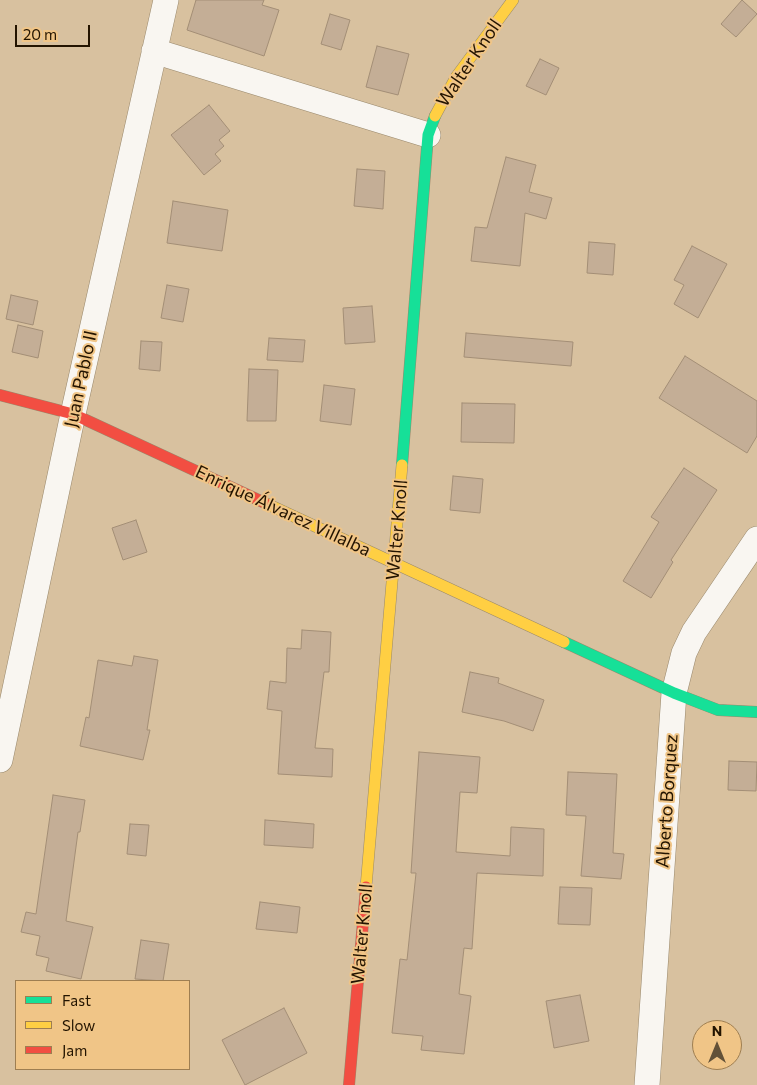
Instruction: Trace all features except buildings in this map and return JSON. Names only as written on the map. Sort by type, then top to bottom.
[{"type":"street","name":"Juan Pablo II","points":[[0,760],[73,414],[166,0]]},
{"type":"street","name":"Walter Knoll","points":[[349,1085],[395,562],[428,134],[437,109],[456,77],[513,0]]},
{"type":"street","points":[[154,51],[428,134]]},
{"type":"street","name":"Enrique Álvarez Villalba","points":[[0,395],[73,414],[674,693],[718,710],[757,712]]},
{"type":"street","name":"Alberto Borquez","points":[[646,1085],[674,693],[684,653],[694,632],[757,539]]},
{"type":"traffic: fast","points":[[402,465],[428,135],[435,116]]},
{"type":"traffic: fast","points":[[564,642],[674,693],[718,710],[757,712]]},
{"type":"traffic: slow","points":[[435,116],[456,77],[513,0]]},
{"type":"traffic: slow","points":[[366,887],[402,465]]},
{"type":"traffic: slow","points":[[265,503],[564,642]]},
{"type":"traffic: jam","points":[[0,395],[73,414],[265,503]]},
{"type":"traffic: jam","points":[[349,1085],[366,887]]}]
